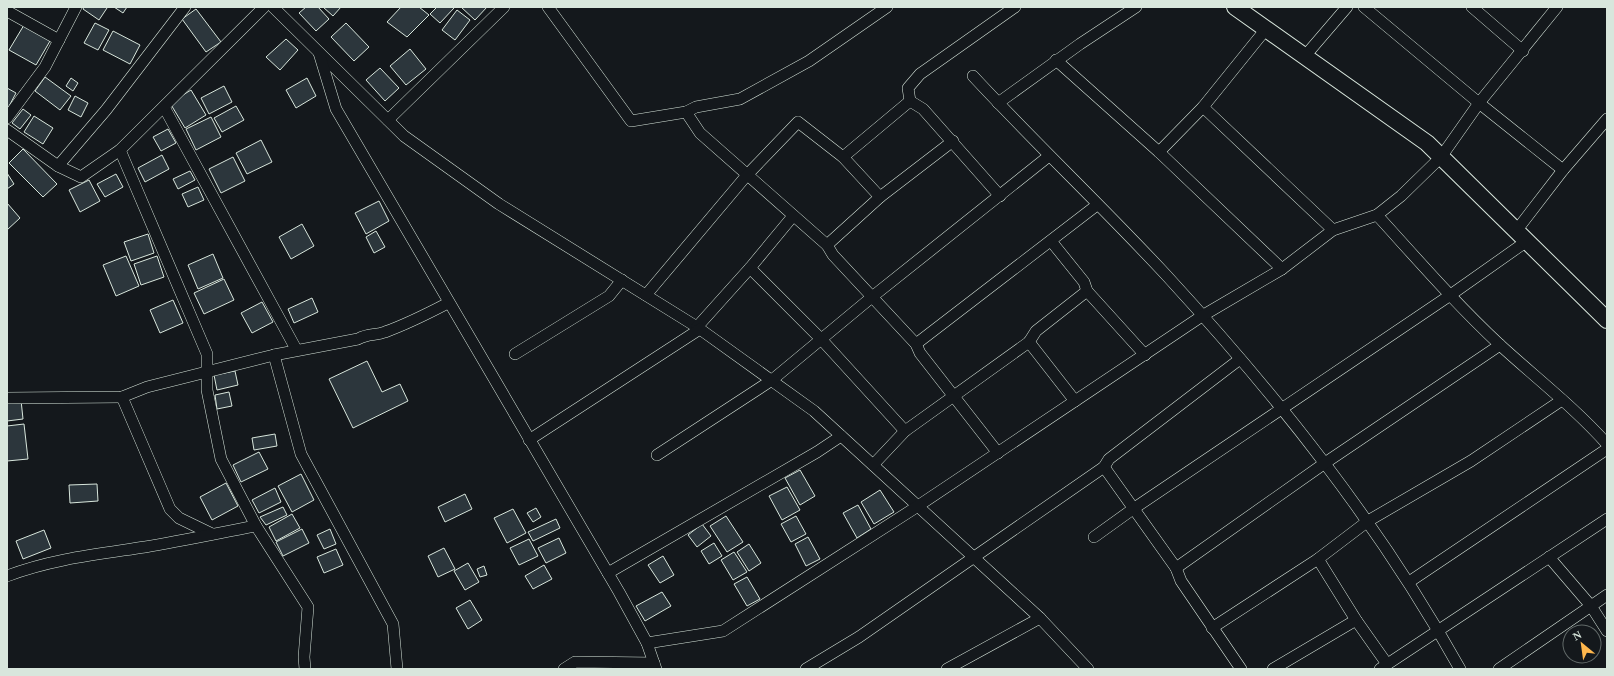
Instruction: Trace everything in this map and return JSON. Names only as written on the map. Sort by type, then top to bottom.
[{"type":"street","points":[[7,118],[45,67],[76,7]]},
{"type":"street","points":[[58,166],[106,110],[185,7]]},
{"type":"street","points":[[7,130],[58,166],[81,177],[120,150],[264,7]]},
{"type":"street","points":[[273,7],[404,136],[499,204],[698,328],[814,411],[1040,618],[1088,669]]},
{"type":"street","points":[[388,120],[504,7]]},
{"type":"street","points":[[548,7],[631,121],[686,112],[696,107],[740,99],[809,61],[886,7]]},
{"type":"street","points":[[1000,196],[953,141],[923,109],[910,100],[908,88],[920,74],[1015,7]]},
{"type":"street","points":[[998,103],[1056,60],[1136,7]]},
{"type":"street","points":[[1305,56],[1347,7]]},
{"type":"street","points":[[1364,7],[1479,103],[1563,170]]},
{"type":"street","points":[[1472,7],[1523,51]]},
{"type":"street","points":[[647,643],[723,631],[918,506],[1202,316],[1282,269],[1333,230],[1377,215],[1401,196],[1441,157],[1479,103],[1523,51],[1557,7]]},
{"type":"street","points":[[1238,8],[1427,143],[1607,320]]},
{"type":"street","points":[[7,11],[59,40]]},
{"type":"street","points":[[1159,152],[1203,107],[1266,29]]},
{"type":"street","points":[[318,51],[336,109],[608,573],[647,643],[655,666],[575,662],[564,669]]},
{"type":"street","points":[[1056,60],[1159,152],[1282,269]]},
{"type":"street","points":[[973,76],[1166,275],[1240,359],[1325,464],[1368,521],[1439,631],[1460,669]]},
{"type":"street","points":[[842,157],[910,100]]},
{"type":"street","points":[[164,106],[296,349]]},
{"type":"street","points":[[1203,107],[1333,230]]},
{"type":"street","points":[[686,112],[700,133],[827,245],[833,255],[916,344],[920,353],[998,453]]},
{"type":"street","points":[[1094,537],[1133,509],[1449,296],[1522,236],[1563,170],[1607,120]]},
{"type":"street","points":[[646,295],[747,175],[798,122],[842,157],[880,197]]},
{"type":"street","points":[[827,245],[880,197],[953,141]]},
{"type":"street","points":[[120,150],[207,354],[208,390],[222,459],[256,526],[308,607],[304,657],[305,669]]},
{"type":"street","points":[[657,455],[772,380],[872,297],[1049,156]]},
{"type":"street","points":[[916,344],[1097,205]]},
{"type":"street","points":[[1377,215],[1449,296],[1500,345],[1585,420],[1607,444]]},
{"type":"street","points":[[529,440],[698,328],[793,216]]},
{"type":"street","points":[[1051,241],[1084,282],[1087,291],[1145,355]]},
{"type":"street","points":[[750,268],[821,339],[905,431]]},
{"type":"street","points":[[515,354],[609,296],[622,280]]},
{"type":"street","points":[[873,465],[905,431],[1029,342],[1036,331],[1087,291]]},
{"type":"street","points":[[7,398],[122,397],[148,387],[274,354],[358,339],[368,334],[380,334],[412,322],[448,302]]},
{"type":"street","points":[[1029,342],[1075,401]]},
{"type":"street","points":[[1176,568],[1500,345]]},
{"type":"street","points":[[274,354],[301,454],[393,624],[397,669]]},
{"type":"street","points":[[806,669],[860,637],[1104,466],[1110,459],[1240,359]]},
{"type":"street","points":[[122,397],[170,510],[179,518],[212,534]]},
{"type":"street","points":[[1212,628],[1318,559],[1368,521],[1471,461],[1562,400]]},
{"type":"street","points":[[608,573],[817,452],[841,436]]},
{"type":"street","points":[[1408,582],[1607,448]]},
{"type":"street","points":[[1104,466],[1176,568],[1181,581],[1241,669]]},
{"type":"street","points":[[1318,559],[1384,667],[1549,556],[1607,519]]},
{"type":"street","points":[[7,576],[21,571],[94,554],[256,526]]},
{"type":"street","points":[[1549,556],[1591,606],[1607,631]]},
{"type":"street","points":[[1499,669],[1607,595]]},
{"type":"street","points":[[947,669],[1040,618]]},
{"type":"street","points":[[1273,669],[1356,620]]},
{"type":"building","points":[[84,7],[107,8],[99,20],[83,9]]},
{"type":"building","points":[[114,7],[127,7],[123,13]]},
{"type":"building","points":[[306,7],[318,7],[329,19],[316,31],[299,13]]},
{"type":"building","points":[[323,7],[341,7],[333,16]]},
{"type":"building","points":[[401,7],[419,7],[429,15],[407,37],[387,22]]},
{"type":"building","points":[[437,7],[454,8],[440,23],[430,14]]},
{"type":"building","points":[[461,7],[487,7],[475,20]]},
{"type":"building","points":[[196,9],[221,42],[206,52],[182,19]]},
{"type":"building","points":[[457,10],[470,20],[455,40],[442,30]]},
{"type":"building","points":[[95,23],[109,30],[98,50],[84,43]]},
{"type":"building","points":[[346,23],[369,47],[354,61],[331,37]]},
{"type":"building","points":[[24,25],[50,41],[36,65],[9,50]]},
{"type":"building","points":[[113,31],[140,45],[130,64],[103,50]]},
{"type":"building","points":[[286,39],[298,50],[280,70],[266,57]]},
{"type":"building","points":[[410,49],[426,69],[406,85],[390,66]]},
{"type":"building","points":[[380,68],[399,88],[385,101],[366,80]]},
{"type":"building","points":[[45,77],[71,96],[60,110],[35,91]]},
{"type":"building","points":[[71,78],[78,83],[73,91],[66,86]]},
{"type":"building","points":[[307,78],[316,96],[296,108],[286,90]]},
{"type":"building","points":[[224,86],[232,102],[209,114],[201,98]]},
{"type":"building","points":[[7,88],[16,93],[7,110]]},
{"type":"building","points":[[191,90],[206,115],[185,128],[170,103]]},
{"type":"building","points":[[75,96],[88,103],[81,117],[68,110]]},
{"type":"building","points":[[236,106],[244,120],[222,132],[214,118]]},
{"type":"building","points":[[23,109],[31,115],[20,129],[12,123]]},
{"type":"building","points":[[34,116],[53,128],[43,144],[24,132]]},
{"type":"building","points":[[211,117],[221,137],[196,150],[186,129]]},
{"type":"building","points":[[168,129],[176,143],[161,151],[153,137]]},
{"type":"building","points":[[261,140],[272,162],[247,174],[236,153]]},
{"type":"building","points":[[23,149],[57,184],[43,197],[9,163]]},
{"type":"building","points":[[162,155],[169,169],[145,182],[138,168]]},
{"type":"building","points":[[233,157],[245,181],[221,193],[209,169]]},
{"type":"building","points":[[190,171],[195,180],[178,189],[173,179]]},
{"type":"building","points":[[7,173],[14,184],[7,189]]},
{"type":"building","points":[[116,174],[123,187],[105,197],[97,184]]},
{"type":"building","points":[[89,180],[100,201],[80,212],[69,190]]},
{"type":"building","points":[[198,187],[204,200],[188,207],[182,194]]},
{"type":"building","points":[[379,201],[389,221],[366,234],[355,213]]},
{"type":"building","points":[[7,203],[20,218],[7,230]]},
{"type":"building","points":[[302,224],[314,246],[291,259],[279,237]]},
{"type":"building","points":[[376,231],[385,247],[374,253],[366,237]]},
{"type":"building","points":[[148,234],[154,253],[131,261],[124,242]]},
{"type":"building","points":[[213,254],[223,278],[198,289],[188,265]]},
{"type":"building","points":[[126,256],[139,286],[116,296],[103,265]]},
{"type":"building","points":[[157,256],[164,277],[141,285],[134,264]]},
{"type":"building","points":[[224,279],[234,300],[204,314],[194,293]]},
{"type":"building","points":[[312,298],[318,312],[294,323],[288,309]]},
{"type":"building","points":[[173,300],[183,323],[160,333],[150,310]]},
{"type":"building","points":[[262,302],[273,322],[252,333],[241,313]]},
{"type":"building","points":[[367,361],[382,392],[400,384],[408,401],[353,428],[329,379]]},
{"type":"building","points":[[235,371],[238,385],[217,390],[214,375]]},
{"type":"building","points":[[229,392],[232,406],[217,409],[215,395]]},
{"type":"building","points":[[21,400],[23,419],[7,421],[7,402]]},
{"type":"building","points":[[24,424],[28,459],[7,461],[7,426]]},
{"type":"building","points":[[275,434],[277,446],[254,450],[252,438]]},
{"type":"building","points":[[259,452],[268,469],[241,482],[233,465]]},
{"type":"building","points":[[800,470],[815,496],[800,505],[785,478]]},
{"type":"building","points":[[301,474],[314,500],[292,512],[278,486]]},
{"type":"building","points":[[226,483],[238,506],[212,520],[200,497]]},
{"type":"building","points":[[97,484],[98,501],[70,503],[69,485]]},
{"type":"building","points":[[787,487],[800,510],[782,520],[769,496]]},
{"type":"building","points":[[275,488],[281,502],[259,513],[252,500]]},
{"type":"building","points":[[880,490],[894,512],[874,524],[861,502]]},
{"type":"building","points":[[465,494],[472,509],[445,522],[438,507]]},
{"type":"building","points":[[858,505],[871,529],[857,538],[843,513]]},
{"type":"building","points":[[283,507],[287,515],[266,525],[260,517]]},
{"type":"building","points":[[536,508],[541,517],[533,522],[527,513]]},
{"type":"building","points":[[513,509],[526,533],[507,543],[494,518]]},
{"type":"building","points":[[292,514],[300,528],[276,541],[269,527]]},
{"type":"building","points":[[726,516],[743,542],[727,552],[710,526]]},
{"type":"building","points":[[796,516],[806,534],[791,542],[781,524]]},
{"type":"building","points":[[556,519],[560,528],[533,541],[528,532]]},
{"type":"building","points":[[702,524],[711,536],[697,547],[688,535]]},
{"type":"building","points":[[302,529],[309,543],[283,556],[276,542]]},
{"type":"building","points":[[330,529],[336,544],[324,549],[317,535]]},
{"type":"building","points":[[44,530],[51,548],[23,559],[16,541]]},
{"type":"building","points":[[808,537],[820,559],[806,566],[795,544]]},
{"type":"building","points":[[559,538],[566,553],[546,563],[538,548]]},
{"type":"building","points":[[529,539],[538,556],[519,565],[510,548]]},
{"type":"building","points":[[714,543],[722,556],[709,564],[701,551]]},
{"type":"building","points":[[749,544],[761,563],[749,571],[737,552]]},
{"type":"building","points":[[444,548],[455,569],[438,577],[428,556]]},
{"type":"building","points":[[336,549],[343,565],[324,573],[317,557]]},
{"type":"building","points":[[734,552],[747,572],[733,580],[721,560]]},
{"type":"building","points":[[663,556],[674,575],[660,583],[648,565]]},
{"type":"building","points":[[468,563],[479,582],[465,590],[454,571]]},
{"type":"building","points":[[544,565],[552,579],[533,589],[525,576]]},
{"type":"building","points":[[484,566],[487,575],[480,577],[477,569]]},
{"type":"building","points":[[747,577],[760,599],[747,606],[734,584]]},
{"type":"building","points":[[662,592],[671,606],[645,621],[636,606]]},
{"type":"building","points":[[470,600],[482,620],[468,629],[456,608]]}]
